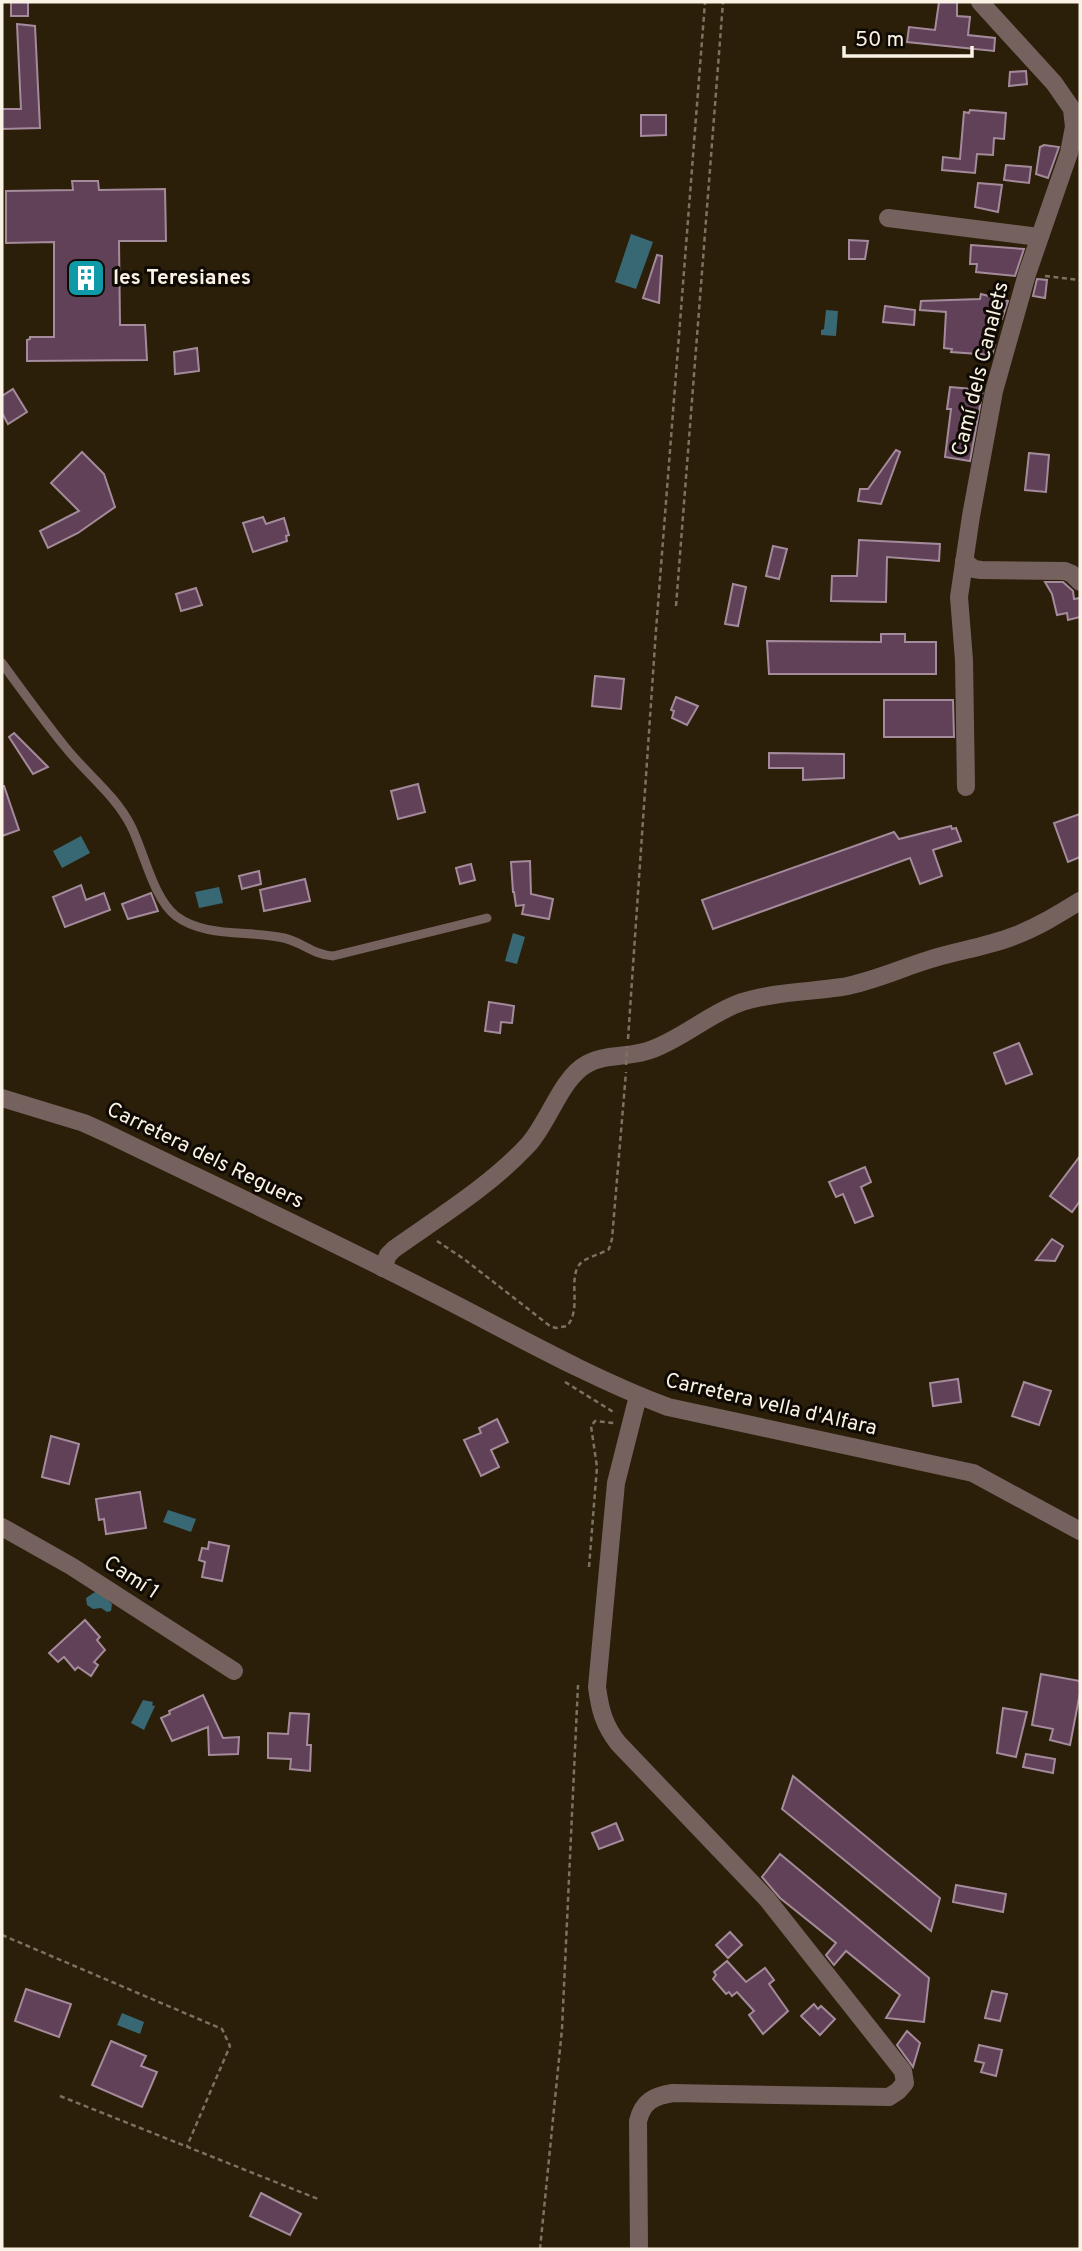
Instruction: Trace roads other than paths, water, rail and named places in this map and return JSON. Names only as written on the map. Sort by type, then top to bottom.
[{"type":"street","name":"Camí dels Canalets","points":[[966,787],[964,660],[959,597],[964,561],[994,391],[1027,274],[1069,153],[1077,117],[1054,83],[980,2]]},
{"type":"street","points":[[888,218],[1039,237]]},
{"type":"street","points":[[964,561],[974,569],[981,570],[1065,571],[1080,582]]},
{"type":"street","points":[[383,1268],[387,1255],[394,1249],[517,1156],[542,1128],[572,1077],[586,1064],[604,1058],[636,1055],[662,1046],[699,1022],[741,1003],[776,994],[857,984],[942,955],[996,942],[1033,928],[1080,901]]},
{"type":"street","name":"Carretera dels Reguers","points":[[2,1098],[84,1123],[383,1268]]},
{"type":"street","name":"Carretera vella d'Alfara","points":[[383,1268],[555,1357],[638,1396],[668,1407],[973,1473],[1080,1531]]},
{"type":"street","points":[[638,1396],[615,1483],[597,1687],[601,1713],[607,1729],[767,1899],[903,2071],[905,2083],[889,2097],[673,2093],[655,2096],[641,2110],[638,2121],[639,2249]]},
{"type":"street","name":"Camí 1","points":[[2,1527],[71,1566],[234,1671]]},
{"type":"lane","points":[[2,663],[68,750],[123,813],[165,905],[187,924],[284,938],[323,956],[333,956],[487,918]]},
{"type":"water","points":[[631,234],[653,242],[636,289],[615,282]]},
{"type":"water","points":[[826,310],[838,311],[836,336],[821,335]]},
{"type":"water","points":[[81,836],[90,853],[62,868],[53,851]]},
{"type":"water","points":[[219,887],[223,903],[199,908],[195,892]]},
{"type":"water","points":[[513,933],[525,937],[517,964],[505,961]]},
{"type":"water","points":[[168,1510],[196,1519],[191,1532],[163,1522]]},
{"type":"water","points":[[95,1592],[112,1604],[111,1611],[93,1609],[87,1605],[86,1598]]},
{"type":"water","points":[[143,1700],[153,1702],[152,1705],[155,1706],[144,1730],[131,1723]]},
{"type":"water","points":[[122,2013],[144,2022],[140,2034],[117,2025]]},
{"type":"place","name":"les Teresianes","points":[[86,278]]}]
